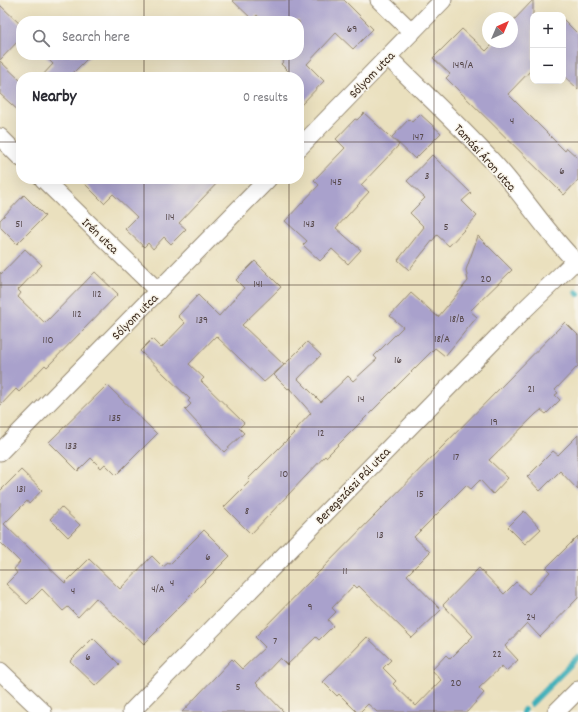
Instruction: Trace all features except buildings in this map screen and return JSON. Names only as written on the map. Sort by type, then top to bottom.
[{"type":"street","points":[[379,0],[412,32]]},
{"type":"street","name":"Sólyom utca","points":[[304,143],[443,0]]},
{"type":"street","name":"Tamási Áron utca","points":[[388,57],[459,127],[500,171],[544,226],[577,262]]},
{"type":"street","points":[[0,138],[16,153]]},
{"type":"street","name":"Irén utca","points":[[48,184],[158,291]]},
{"type":"street","name":"Sólyom utca","points":[[0,452],[263,184]]},
{"type":"street","name":"Beregszászi Pál utca","points":[[130,712],[523,311],[577,262]]},
{"type":"street","points":[[0,671],[43,712]]},
{"type":"street","points":[[556,712],[578,690]]},
{"type":"waterway","points":[[531,704],[578,657]]}]
